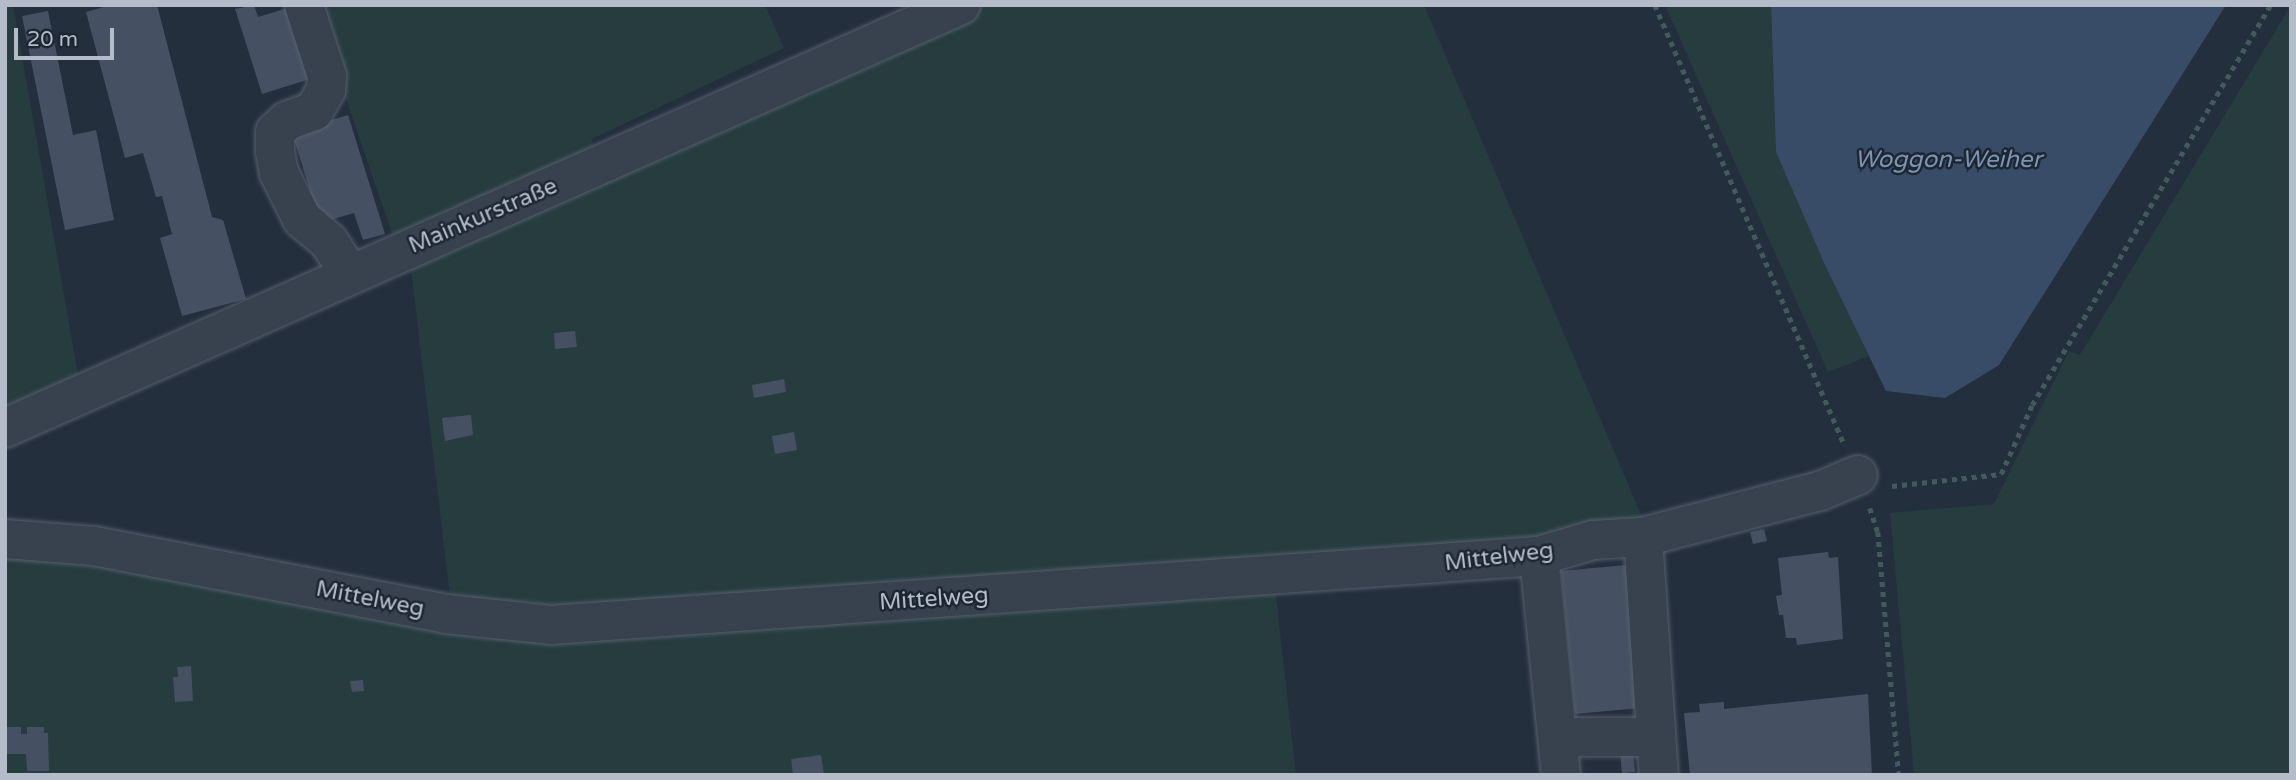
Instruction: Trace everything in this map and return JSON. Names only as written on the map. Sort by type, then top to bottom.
[{"type":"lane","points":[[304,5],[327,76],[326,90],[314,111],[287,121],[275,132],[275,151],[279,173],[302,219],[329,242],[350,274]]},
{"type":"lane","name":"Mainkurstraße","points":[[5,428],[961,5]]},
{"type":"lane","name":"Mittelweg","points":[[5,539],[94,546],[446,614],[550,625],[1539,556],[1594,540],[1643,537],[1860,482]]},
{"type":"lane","points":[[1643,537],[1659,775]]},
{"type":"lane","points":[[1539,556],[1561,775]]},
{"type":"lane","points":[[1558,737],[1656,737]]},
{"type":"path","points":[[1656,5],[1860,482],[1878,532],[1899,775]]},
{"type":"path","points":[[1860,482],[2001,474],[2032,405],[2270,5]]},
{"type":"green space","points":[[5,5],[13,5],[80,386],[5,420]]},
{"type":"green space","points":[[314,5],[765,5],[784,48],[592,139],[595,156],[396,245]]},
{"type":"green space","points":[[981,5],[1424,5],[1645,524],[1503,551],[641,609],[451,604],[410,262]]},
{"type":"green space","points":[[1665,5],[1771,5],[1776,152],[1869,356],[1828,372]]},
{"type":"green space","points":[[2291,5],[2291,775],[1914,775],[1890,513],[1994,504],[2069,351],[2080,355]]},
{"type":"green space","points":[[5,548],[522,635],[1275,588],[1296,775],[5,775]]},
{"type":"water","name":"Woggon-Weiher","points":[[1771,5],[2226,5],[1999,365],[1945,398],[1886,391],[1825,265],[1776,152]]},
{"type":"building","points":[[111,5],[157,5],[212,217],[223,220],[246,299],[182,316],[160,238],[172,234],[162,196],[156,197],[143,153],[125,158],[86,12]]},
{"type":"building","points":[[254,5],[258,17],[291,7],[313,78],[262,94],[235,9]]},
{"type":"building","points":[[48,11],[73,135],[96,130],[114,220],[65,230],[22,16]]},
{"type":"building","points":[[348,115],[385,234],[363,240],[354,213],[320,223],[292,132]]},
{"type":"building","points":[[575,331],[577,347],[555,349],[554,333]]},
{"type":"building","points":[[784,379],[786,392],[754,398],[752,385]]},
{"type":"building","points":[[471,415],[473,435],[445,441],[442,418]]},
{"type":"building","points":[[794,432],[797,450],[775,454],[772,436]]},
{"type":"building","points":[[1764,529],[1767,541],[1753,544],[1750,532]]},
{"type":"building","points":[[1828,552],[1829,558],[1838,557],[1843,639],[1797,645],[1796,638],[1786,638],[1783,615],[1779,615],[1776,596],[1782,595],[1778,558]]},
{"type":"building","points":[[1626,565],[1640,708],[1575,714],[1561,571]]},
{"type":"building","points":[[191,666],[193,701],[175,702],[173,677],[178,677],[177,667]]},
{"type":"building","points":[[363,680],[364,691],[352,692],[350,681]]},
{"type":"building","points":[[1868,694],[1872,775],[1690,775],[1684,713],[1700,712],[1699,704],[1724,702],[1724,709]]},
{"type":"building","points":[[5,727],[21,727],[21,734],[27,734],[27,727],[44,727],[44,733],[48,733],[49,771],[27,771],[26,754],[5,754]]},
{"type":"building","points":[[1632,742],[1635,772],[1622,773],[1619,744]]},
{"type":"building","points":[[821,755],[824,775],[793,775],[791,759]]}]
